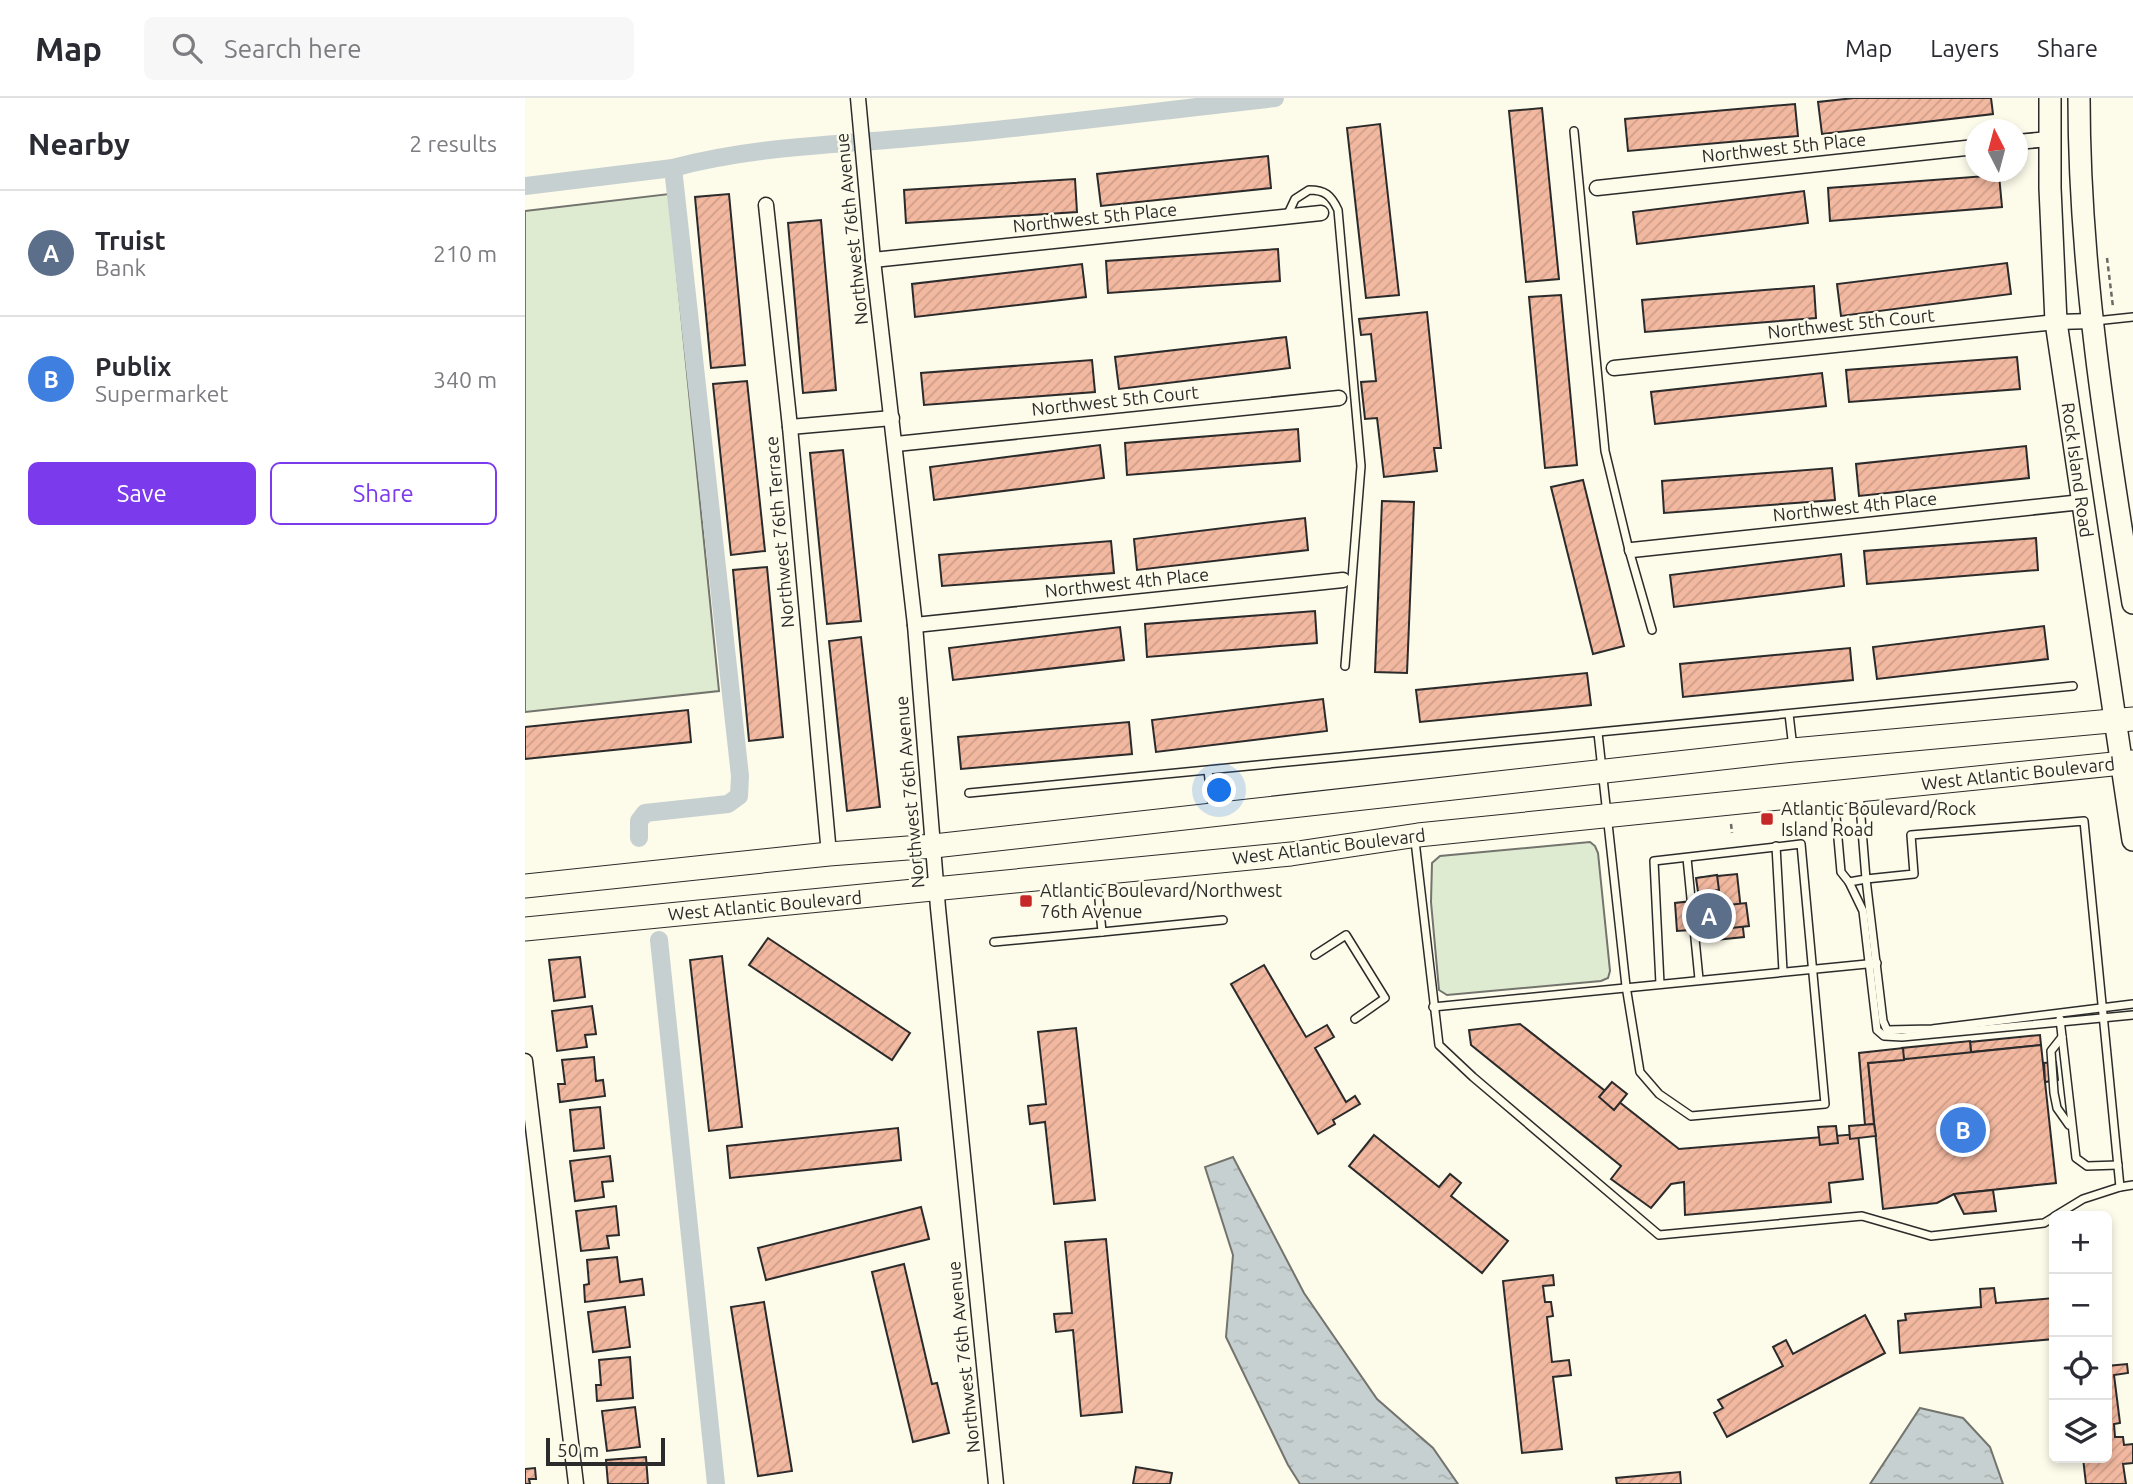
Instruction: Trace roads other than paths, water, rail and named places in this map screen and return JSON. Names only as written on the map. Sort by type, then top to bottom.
[{"type":"main road","name":"Rock Island Road","points":[[2050,98],[2056,323],[2082,502],[2124,720],[2133,840]]},
{"type":"main road","name":"Rock Island Road","points":[[2079,98],[2082,189],[2093,321],[2133,603]]},
{"type":"main road","points":[[525,886],[829,854],[934,846],[1793,750],[2124,720]]},
{"type":"main road","name":"West Atlantic Boulevard","points":[[525,929],[1291,854],[1418,835],[1859,792],[2127,762]]},
{"type":"street","name":"Northwest 76th Avenue","points":[[858,98],[873,260],[915,625],[936,890],[996,1484]]},
{"type":"street","points":[[2028,141],[2049,139]]},
{"type":"street","name":"Northwest 5th Place","points":[[1597,188],[1965,148]]},
{"type":"street","name":"Northwest 76th Terrace","points":[[767,205],[829,854]]},
{"type":"street","name":"Northwest 5th Place","points":[[873,260],[1321,213]]},
{"type":"street","name":"Northwest 5th Court","points":[[1613,368],[2093,321]]},
{"type":"street","name":"Northwest 5th Court","points":[[896,444],[1339,398]]},
{"type":"street","points":[[790,427],[892,418]]},
{"type":"street","name":"Northwest 4th Place","points":[[1631,550],[2082,502]]},
{"type":"street","name":"Northwest 4th Place","points":[[915,625],[1348,579]]},
{"type":"street","points":[[525,1061],[576,1484]]},
{"type":"lane","points":[[1574,131],[1605,451],[1652,630]]},
{"type":"lane","points":[[1580,191],[1597,188]]},
{"type":"lane","points":[[1287,217],[1295,199],[1309,190],[1327,193],[1338,210],[1361,466],[1348,579],[1345,666]]},
{"type":"lane","points":[[2093,321],[2133,317]]},
{"type":"lane","points":[[1597,369],[1613,368]]},
{"type":"lane","points":[[1339,398],[1354,393]]},
{"type":"lane","points":[[969,793],[2073,685]]},
{"type":"lane","points":[[1789,714],[1793,750]]},
{"type":"lane","points":[[1598,733],[1626,986],[1640,1073],[1659,1094],[1691,1116],[1825,1104],[1801,844],[1654,861],[1660,984]]},
{"type":"lane","points":[[1208,771],[1214,815]]},
{"type":"lane","points":[[1859,792],[1883,1021],[1887,1030],[1932,1029],[2133,1004]]},
{"type":"lane","points":[[1834,794],[1841,872],[1863,911],[1877,1030],[1884,1036],[1902,1037],[2133,1015]]},
{"type":"lane","points":[[1849,882],[1914,874],[1911,835],[2084,821],[2120,1187]]},
{"type":"lane","points":[[1414,836],[1439,1045],[1659,1236],[1863,1216],[1931,1236],[2044,1223],[2049,1220]]},
{"type":"lane","points":[[1776,846],[1783,971]]},
{"type":"lane","points":[[1687,858],[1699,979]]},
{"type":"lane","points":[[1096,873],[1103,932]]},
{"type":"lane","points":[[994,942],[1223,920]]},
{"type":"lane","points":[[1315,955],[1346,935],[1385,998],[1355,1019]]},
{"type":"lane","points":[[1433,1007],[1877,962]]},
{"type":"lane","points":[[2060,1017],[2075,1158],[2087,1166],[2118,1165]]},
{"type":"lane","points":[[2062,1037],[2051,1051],[2054,1093],[2057,1108],[2071,1129]]},
{"type":"lane","points":[[2063,1211],[2083,1199],[2133,1185]]},
{"type":"water","points":[[1233,1157],[1304,1293],[1377,1399],[1433,1448],[1458,1484],[1300,1484],[1288,1465],[1226,1337],[1233,1255],[1205,1167]]},
{"type":"water","points":[[1920,1408],[1963,1418],[1990,1447],[2003,1484],[1870,1484]]},
{"type":"waterway","points":[[525,186],[673,168],[734,155],[796,147],[1009,129],[1275,98]]},
{"type":"waterway","points":[[639,838],[639,821],[645,813],[728,804],[739,796],[740,776],[673,168]]},
{"type":"waterway","points":[[659,940],[716,1484]]},
{"type":"place","name":"Atlantic Boulevard/Rock Island Road","points":[[1767,819]]},
{"type":"place","name":"Atlantic Boulevard/Northwest 76th Avenue","points":[[1026,901]]},
{"type":"place","name":"Truist","points":[[1709,916]]},
{"type":"place","name":"Publix","points":[[1963,1130]]}]
